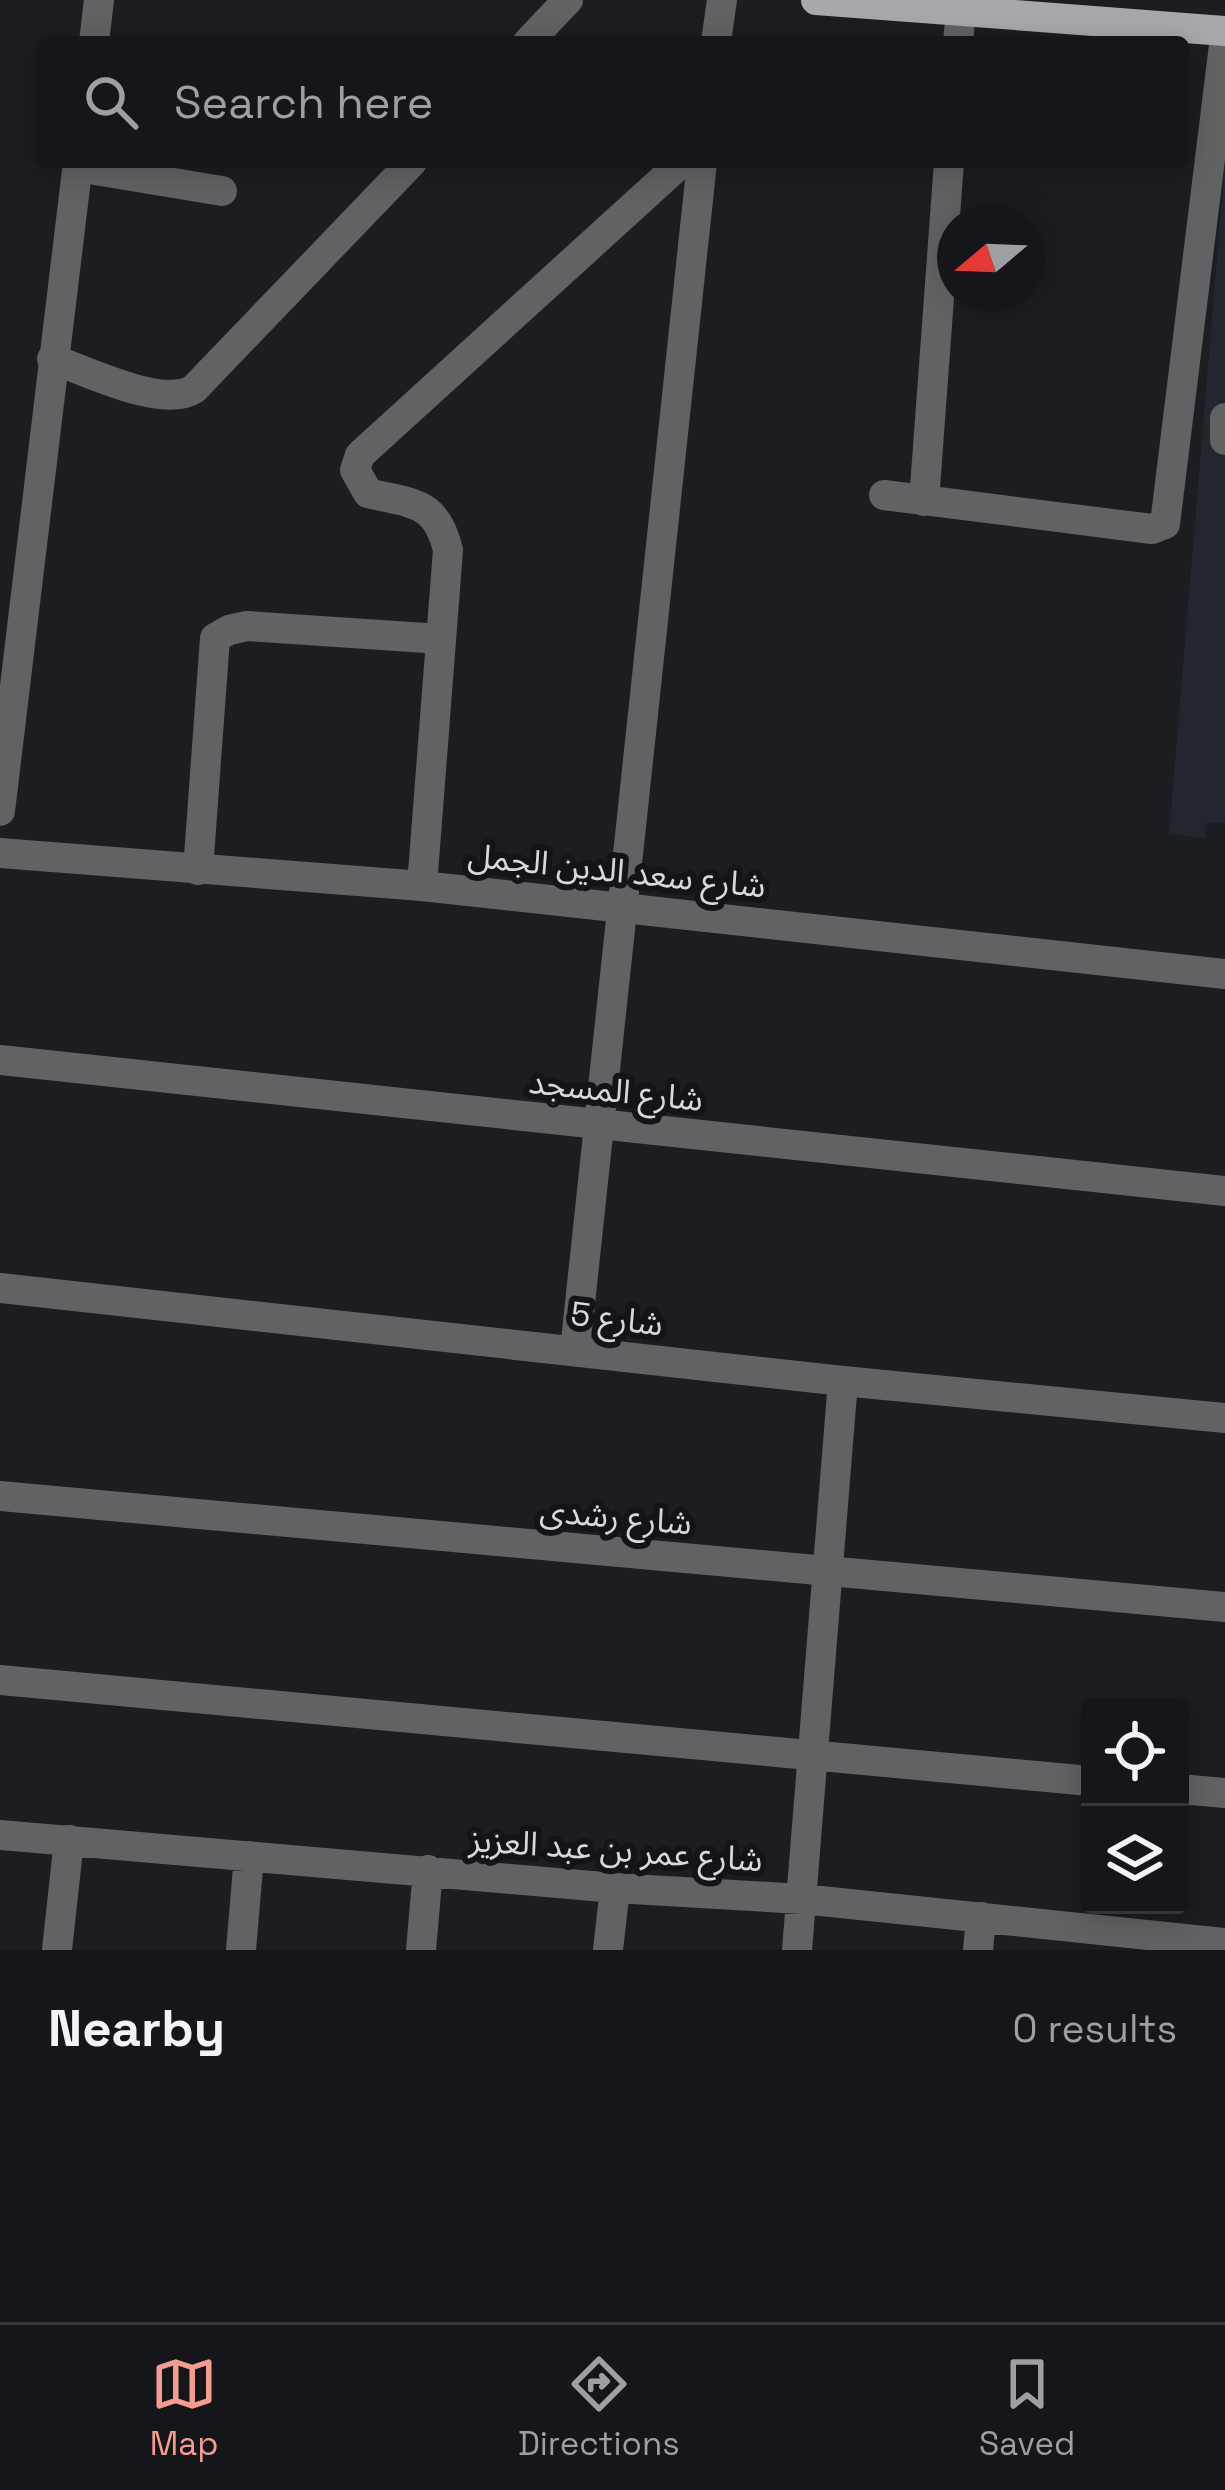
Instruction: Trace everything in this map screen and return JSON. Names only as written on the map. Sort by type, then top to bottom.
[{"type":"main road","points":[[816,0],[959,26],[1225,34]]},
{"type":"street","points":[[95,36],[99,0]]},
{"type":"street","points":[[534,36],[568,0]]},
{"type":"street","points":[[717,36],[722,0]]},
{"type":"street","points":[[884,495],[1152,529],[1165,524],[1225,34]]},
{"type":"street","points":[[0,811],[77,168]]},
{"type":"street","points":[[94,168],[222,191]]},
{"type":"street","points":[[52,359],[157,395],[182,396],[194,389],[406,168]]},
{"type":"street","points":[[422,886],[448,550],[439,519],[426,508],[368,493],[356,470],[360,455],[675,168]]},
{"type":"street","points":[[575,1350],[701,168]]},
{"type":"street","points":[[925,500],[949,168]]},
{"type":"street","points":[[1225,418],[1225,440]]},
{"type":"street","points":[[199,870],[215,638],[247,626],[441,639]]},
{"type":"street","name":"شارع سعد الدين الجمل","points":[[0,854],[422,886],[1225,974]]},
{"type":"street","name":"شارع المسجد","points":[[0,1060],[1225,1191]]},
{"type":"street","name":"شارع 5","points":[[0,1288],[843,1382],[1225,1418]]},
{"type":"street","points":[[797,1950],[843,1382]]},
{"type":"street","name":"شارع رشدى","points":[[0,1496],[1225,1607]]},
{"type":"street","points":[[0,1680],[1081,1780]]},
{"type":"street","points":[[1189,1790],[1225,1793]]},
{"type":"street","name":"شارع عمر بن عبد العزيز","points":[[0,1835],[615,1888],[802,1899],[1178,1944],[1225,1942]]},
{"type":"street","points":[[57,1950],[69,1840]]},
{"type":"street","points":[[241,1950],[249,1856]]},
{"type":"street","points":[[421,1950],[428,1870]]},
{"type":"street","points":[[608,1950],[615,1888]]},
{"type":"street","points":[[978,1950],[982,1917]]},
{"type":"shaded area","points":[[1225,161],[1225,823],[1206,823],[1205,838],[1169,834]]}]
